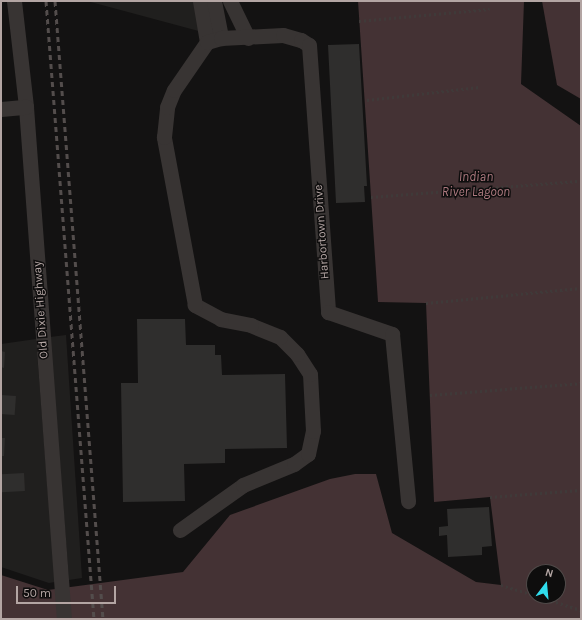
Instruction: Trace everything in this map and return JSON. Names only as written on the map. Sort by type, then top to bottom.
[{"type":"street","name":"Old Dixie Highway","points":[[14,1],[26,107],[64,619]]},
{"type":"street","points":[[200,1],[214,40]]},
{"type":"street","points":[[180,530],[243,485],[294,464],[308,454],[313,431],[310,374],[297,354],[280,337],[251,325],[221,319],[195,305],[164,137],[167,107],[174,90],[214,40],[214,1]]},
{"type":"street","points":[[230,1],[248,38]]},
{"type":"street","name":"Harbortown Drive","points":[[214,40],[283,35],[301,40],[309,45],[328,312],[392,334],[408,501]]},
{"type":"street","points":[[1,109],[26,107]]},
{"type":"path","points":[[359,21],[489,9]]},
{"type":"path","points":[[367,100],[479,87]]},
{"type":"path","points":[[371,197],[581,181]]},
{"type":"path","points":[[426,303],[581,288]]},
{"type":"path","points":[[430,395],[581,383]]},
{"type":"path","points":[[490,497],[581,490]]},
{"type":"path","points":[[501,585],[526,593]]},
{"type":"path","points":[[561,604],[581,610]]},
{"type":"shaded area","points":[[87,1],[204,1],[206,33]]},
{"type":"shaded area","points":[[66,335],[82,578],[69,580],[50,337]]},
{"type":"shaded area","points":[[36,339],[55,582],[49,583],[1,567],[1,344]]},
{"type":"water","name":"Indian River Lagoon","points":[[358,1],[524,1],[521,84],[581,126],[581,619],[1,619],[1,575],[48,590],[183,572],[230,515],[330,479],[355,474],[376,474],[392,533],[476,582],[501,585],[490,497],[434,502],[426,303],[378,302]]},
{"type":"water","points":[[542,1],[581,1],[581,99],[557,85]]},
{"type":"building","points":[[359,44],[367,186],[364,186],[365,202],[336,203],[328,45]]},
{"type":"building","points":[[137,319],[185,319],[186,345],[215,345],[215,355],[221,355],[222,375],[285,374],[287,448],[225,449],[225,463],[184,464],[185,501],[123,502],[121,383],[138,383]]},
{"type":"building","points":[[1,351],[5,352],[4,368],[1,367]]},
{"type":"building","points":[[1,395],[16,396],[15,415],[1,414]]},
{"type":"building","points":[[1,438],[5,438],[4,456],[1,456]]},
{"type":"building","points":[[24,473],[25,491],[2,492],[1,474]]},
{"type":"building","points":[[489,507],[492,546],[482,547],[482,555],[448,557],[447,535],[439,536],[439,527],[448,526],[447,509]]},
{"type":"railway","points":[[46,1],[94,619]]},
{"type":"railway","points":[[55,1],[103,619]]}]
